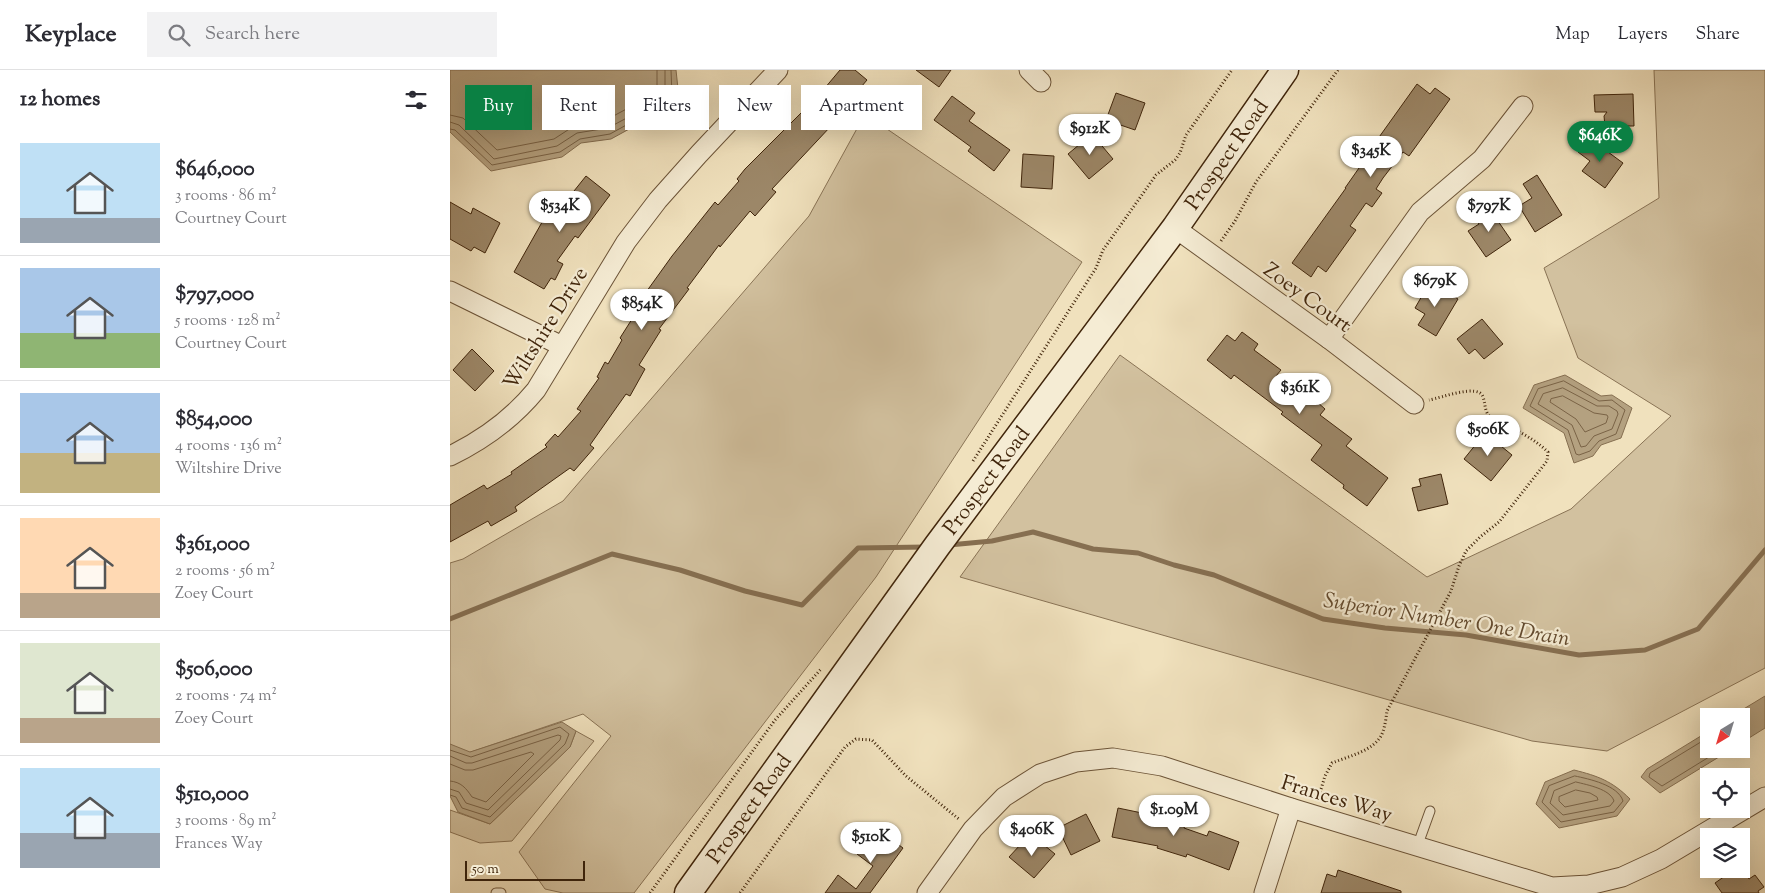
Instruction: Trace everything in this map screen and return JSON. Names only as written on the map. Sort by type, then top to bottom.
[{"type":"main road","name":"Prospect Road","points":[[688,893],[932,554],[1175,228],[1285,70]]},
{"type":"street","name":"Wiltshire Drive","points":[[450,456],[486,435],[521,408],[536,390],[636,228],[699,154],[778,70]]},
{"type":"street","points":[[1329,339],[1420,212],[1482,159],[1523,106]]},
{"type":"street","name":"Zoey Court","points":[[1175,228],[1329,339],[1414,404]]},
{"type":"street","points":[[450,291],[562,346]]},
{"type":"street","name":"Frances Way","points":[[927,893],[973,829],[1004,796],[1040,774],[1076,762],[1113,758],[1162,766],[1313,815],[1552,887],[1589,886],[1622,878],[1661,859],[1764,800]]},
{"type":"street","points":[[1264,893],[1291,808]]},
{"type":"lane","points":[[1417,846],[1430,811]]},
{"type":"lane","points":[[496,893],[501,893]]},
{"type":"path","points":[[973,461],[1096,268],[1104,250],[1156,175],[1175,160],[1180,153],[1186,135],[1232,70]]},
{"type":"path","points":[[1220,243],[1256,182],[1338,70]]},
{"type":"path","points":[[1313,815],[1325,776],[1332,763],[1372,746],[1383,732],[1387,710],[1451,591],[1466,551],[1509,511],[1547,461],[1548,452],[1523,433],[1492,419],[1485,410],[1484,398],[1481,392],[1468,390],[1414,404]]},
{"type":"path","points":[[650,893],[775,720],[825,664]]},
{"type":"path","points":[[740,893],[845,747],[856,739],[872,740],[906,776],[973,829]]},
{"type":"shaded area","points":[[1654,70],[1765,70],[1765,668],[1607,751],[1532,741],[960,577],[1120,355],[1427,577],[1571,509],[1671,416],[1578,358],[1544,268],[1659,198]]},
{"type":"shaded area","points":[[856,130],[888,130],[1082,262],[876,577],[634,893],[563,893],[545,889],[519,852],[611,736],[583,714],[468,753],[450,745],[450,563],[463,559],[563,501],[809,216]]},
{"type":"shaded area","points":[[576,731],[594,741],[512,841],[480,843],[450,832],[450,810],[490,824],[570,747]]},
{"type":"water","points":[[450,70],[676,70],[678,85],[625,85],[625,130],[627,130],[611,139],[581,143],[562,157],[491,171],[450,132]]},
{"type":"water","points":[[1565,375],[1601,396],[1612,395],[1632,408],[1621,438],[1601,445],[1593,456],[1574,463],[1564,433],[1523,408],[1534,385]]},
{"type":"water","points":[[1765,696],[1765,728],[1750,737],[1750,708],[1745,708]]},
{"type":"water","points":[[562,722],[576,731],[570,747],[490,824],[458,812],[450,796],[450,744],[470,752]]},
{"type":"water","points":[[1700,737],[1700,758],[1717,758],[1660,793],[1641,777],[1647,769]]},
{"type":"water","points":[[1574,770],[1604,780],[1630,799],[1617,816],[1559,828],[1536,804],[1545,782]]},
{"type":"building","points":[[840,70],[855,70],[867,80],[863,85],[827,85]]},
{"type":"building","points":[[916,70],[951,70],[939,87]]},
{"type":"building","points":[[1417,84],[1430,94],[1435,88],[1450,99],[1409,156],[1403,152],[1383,178],[1376,189],[1382,193],[1372,207],[1366,203],[1350,226],[1356,230],[1326,272],[1318,266],[1311,277],[1292,263]]},
{"type":"building","points":[[1116,93],[1145,103],[1135,130],[1106,120]]},
{"type":"building","points":[[1633,94],[1634,126],[1605,126],[1604,116],[1607,112],[1595,112],[1594,95]]},
{"type":"building","points":[[952,96],[975,113],[969,121],[1010,150],[994,171],[968,151],[971,147],[934,120]]},
{"type":"building","points":[[801,113],[801,130],[827,130],[772,189],[776,192],[755,216],[750,211],[720,247],[719,245],[687,288],[689,289],[659,329],[661,330],[639,365],[645,369],[630,396],[626,394],[590,445],[594,448],[574,471],[570,468],[515,507],[517,511],[491,526],[488,521],[450,542],[450,505],[484,485],[487,489],[512,474],[511,472],[547,447],[545,445],[555,434],[558,437],[581,411],[577,409],[599,378],[597,377],[605,362],[608,364],[622,340],[620,338],[646,297],[644,295],[672,256],[715,202],[718,205],[739,181],[737,179],[745,169],[784,130],[791,130],[791,123]]},
{"type":"building","points":[[1092,134],[1113,159],[1089,179],[1068,154]]},
{"type":"building","points":[[1589,138],[1623,163],[1605,188],[1582,171],[1590,161],[1578,152]]},
{"type":"building","points":[[1023,154],[1054,156],[1052,189],[1021,187]]},
{"type":"building","points":[[1537,175],[1562,215],[1535,232],[1519,206],[1532,198],[1523,184]]},
{"type":"building","points":[[586,176],[610,195],[578,238],[575,236],[557,261],[563,264],[555,280],[551,278],[544,289],[514,272],[541,224],[557,202],[562,206]]},
{"type":"building","points":[[450,202],[471,214],[473,208],[500,223],[485,253],[474,247],[471,251],[450,239]]},
{"type":"building","points":[[1489,208],[1511,240],[1486,257],[1468,231],[1479,224],[1475,218]]},
{"type":"building","points":[[1430,282],[1458,299],[1436,336],[1418,325],[1425,314],[1415,308]]},
{"type":"building","points":[[1482,319],[1503,344],[1484,359],[1475,349],[1469,354],[1457,339]]},
{"type":"building","points":[[1242,332],[1258,344],[1254,350],[1281,370],[1276,376],[1298,392],[1307,381],[1323,392],[1316,401],[1325,409],[1320,415],[1352,439],[1346,446],[1388,478],[1367,506],[1343,488],[1344,485],[1311,460],[1322,445],[1281,414],[1283,412],[1234,375],[1231,379],[1207,360],[1227,335],[1235,341]]},
{"type":"building","points":[[472,349],[494,371],[475,391],[453,370]]},
{"type":"building","points":[[1485,433],[1512,455],[1491,481],[1464,459]]},
{"type":"building","points":[[1441,474],[1448,504],[1418,511],[1412,488],[1421,486],[1419,479]]},
{"type":"building","points":[[1118,808],[1166,818],[1167,816],[1186,822],[1184,828],[1207,836],[1209,831],[1239,842],[1229,870],[1187,854],[1186,857],[1157,848],[1158,846],[1112,837]]},
{"type":"building","points":[[1086,814],[1100,841],[1071,855],[1058,828]]},
{"type":"building","points":[[876,828],[903,848],[870,893],[825,893],[838,875],[856,889],[873,866],[857,854]]},
{"type":"building","points":[[1033,836],[1055,854],[1034,878],[1009,857],[1021,844],[1024,846]]},
{"type":"building","points":[[1338,870],[1401,891],[1401,893],[1321,893],[1327,874],[1336,877]]},
{"type":"building","points":[[1755,875],[1764,887],[1758,891],[1759,893],[1722,893],[1715,883],[1722,878],[1749,879]]},
{"type":"waterway","name":"Superior Number One Drain","points":[[949,545],[992,541],[1033,532],[1093,549],[1138,553],[1174,565],[1214,575],[1323,619],[1385,628],[1466,635],[1579,655],[1645,650],[1698,629],[1765,550]]},
{"type":"waterway","name":"Superior Number One Drain","points":[[450,619],[612,554],[680,570],[745,591],[802,605],[858,548],[926,547]]}]
